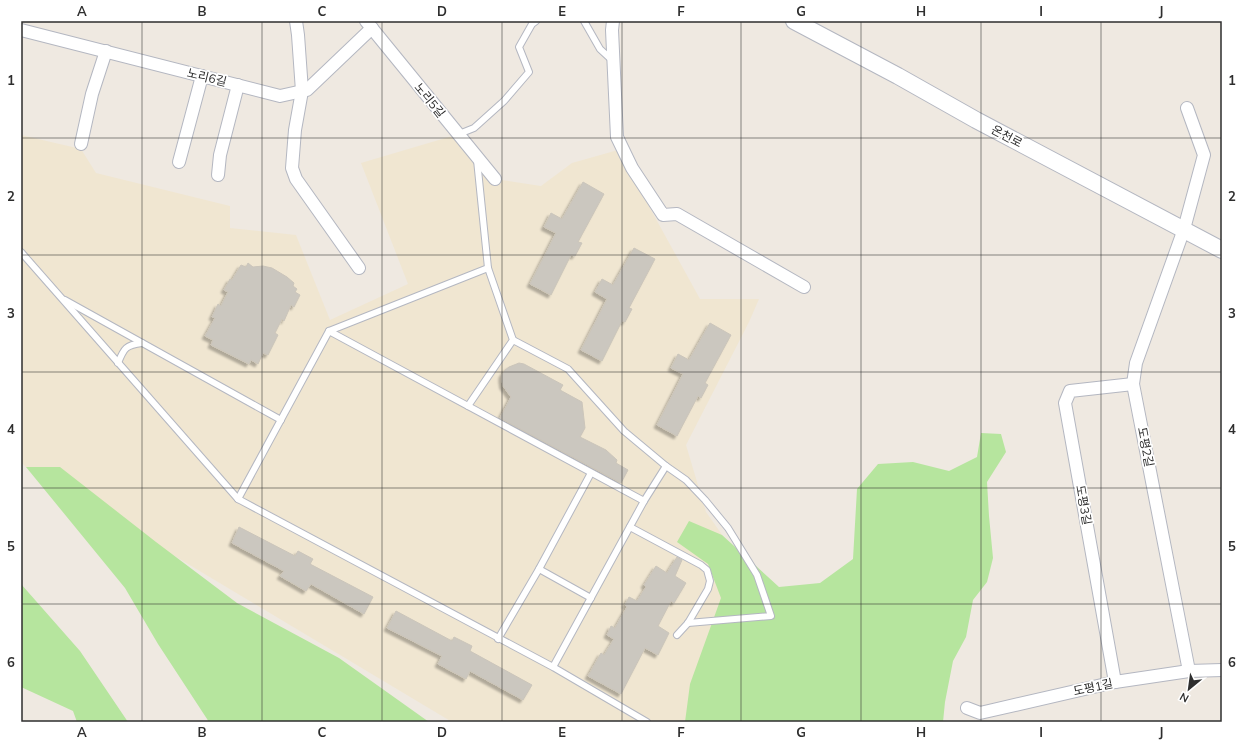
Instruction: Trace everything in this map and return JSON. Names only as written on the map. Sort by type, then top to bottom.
[{"type":"street","points":[[296,21],[302,91],[295,130],[292,168],[296,179],[360,268]]},
{"type":"street","points":[[613,21],[612,30],[617,137],[632,168],[663,215],[678,214],[804,288]]},
{"type":"street","name":"온천로","points":[[794,21],[898,76],[976,120],[1222,250]]},
{"type":"street","name":"노리6길","points":[[21,30],[280,96],[306,90],[369,25]]},
{"type":"street","name":"노리5길","points":[[369,25],[495,179]]},
{"type":"street","points":[[81,144],[92,94],[106,51]]},
{"type":"street","points":[[179,162],[202,76]]},
{"type":"street","points":[[218,175],[220,156],[238,85]]},
{"type":"street","name":"도평2길","points":[[1187,108],[1204,155],[1184,229],[1136,363],[1133,384],[1189,672]]},
{"type":"street","name":"도평3길","points":[[1115,682],[1066,403],[1070,391],[1133,384]]},
{"type":"street","name":"도평1길","points":[[967,708],[980,714],[1115,682],[1189,672],[1222,670]]},
{"type":"lane","points":[[459,134],[474,128],[504,101],[529,72],[519,47],[532,24],[536,21]]},
{"type":"lane","points":[[584,21],[600,49],[614,62]]},
{"type":"lane","points":[[476,156],[488,268],[513,340],[568,369],[624,431],[666,466],[686,480],[705,500],[728,528],[757,575],[771,616],[688,623]]},
{"type":"lane","points":[[21,252],[238,500],[553,667],[647,722]]},
{"type":"lane","points":[[238,500],[329,331],[488,268]]},
{"type":"lane","points":[[61,298],[281,420]]},
{"type":"lane","points":[[329,331],[644,501]]},
{"type":"lane","points":[[468,406],[513,340]]},
{"type":"lane","points":[[118,363],[122,352],[126,347],[132,344],[143,343]]},
{"type":"lane","points":[[553,667],[644,501],[666,466]]},
{"type":"lane","points":[[498,639],[539,569],[591,473]]},
{"type":"lane","points":[[630,527],[701,565],[707,570],[710,581],[708,589],[688,623],[677,635]]},
{"type":"lane","points":[[539,569],[591,598]]},
{"type":"shaded area","points":[[459,134],[495,179],[541,186],[572,163],[618,150],[700,299],[759,299],[749,322],[686,445],[706,512],[742,563],[783,722],[452,722],[26,467],[21,462],[21,135],[81,149],[96,173],[230,206],[230,228],[296,235],[330,320],[408,284],[361,163]]},
{"type":"green space","points":[[981,433],[1001,434],[1006,452],[987,482],[993,558],[987,582],[973,600],[966,637],[953,661],[945,702],[943,722],[685,722],[690,684],[721,598],[708,564],[677,542],[689,521],[722,535],[779,587],[820,583],[853,559],[857,489],[878,464],[913,462],[949,471],[977,457]]},
{"type":"green space","points":[[26,467],[60,467],[237,603],[339,658],[429,722],[209,722],[158,644],[125,588]]},
{"type":"green space","points":[[21,584],[80,651],[128,722],[77,722],[73,711],[21,687]]},
{"type":"building","points":[[583,182],[604,194],[578,242],[582,243],[575,256],[571,255],[551,295],[530,284],[556,233],[544,227],[551,213],[562,219]]},
{"type":"building","points":[[634,248],[655,259],[629,308],[632,309],[625,322],[622,321],[602,361],[581,350],[607,299],[595,292],[602,279],[613,285]]},
{"type":"building","points":[[248,263],[253,267],[263,266],[272,268],[287,277],[294,283],[293,286],[297,289],[295,292],[300,295],[294,307],[291,305],[284,321],[282,319],[275,333],[278,335],[268,355],[263,353],[258,364],[251,360],[249,364],[211,345],[213,340],[205,336],[215,318],[212,317],[218,304],[221,306],[228,292],[224,290],[230,279],[232,280],[241,265],[246,267]]},
{"type":"building","points":[[710,323],[731,335],[705,383],[708,385],[701,398],[698,396],[677,436],[657,425],[683,374],[671,368],[678,354],[689,360]]},
{"type":"building","points":[[519,363],[524,364],[563,385],[560,390],[582,402],[585,428],[580,437],[606,450],[617,460],[616,463],[628,470],[621,483],[500,418],[511,397],[503,386],[502,375],[509,367]]},
{"type":"building","points":[[239,527],[295,556],[298,551],[313,559],[310,564],[373,597],[364,614],[311,584],[306,591],[280,576],[284,571],[232,543]]},
{"type":"building","points":[[677,557],[682,560],[675,576],[686,583],[674,603],[671,601],[658,626],[669,633],[658,655],[645,648],[621,694],[588,676],[601,653],[604,655],[614,639],[607,635],[611,626],[615,628],[627,607],[625,605],[629,597],[637,601],[646,587],[644,585],[656,566],[667,573]]},
{"type":"building","points":[[396,611],[452,641],[454,637],[472,646],[470,651],[532,685],[523,700],[470,671],[466,679],[438,664],[442,656],[387,628]]}]
